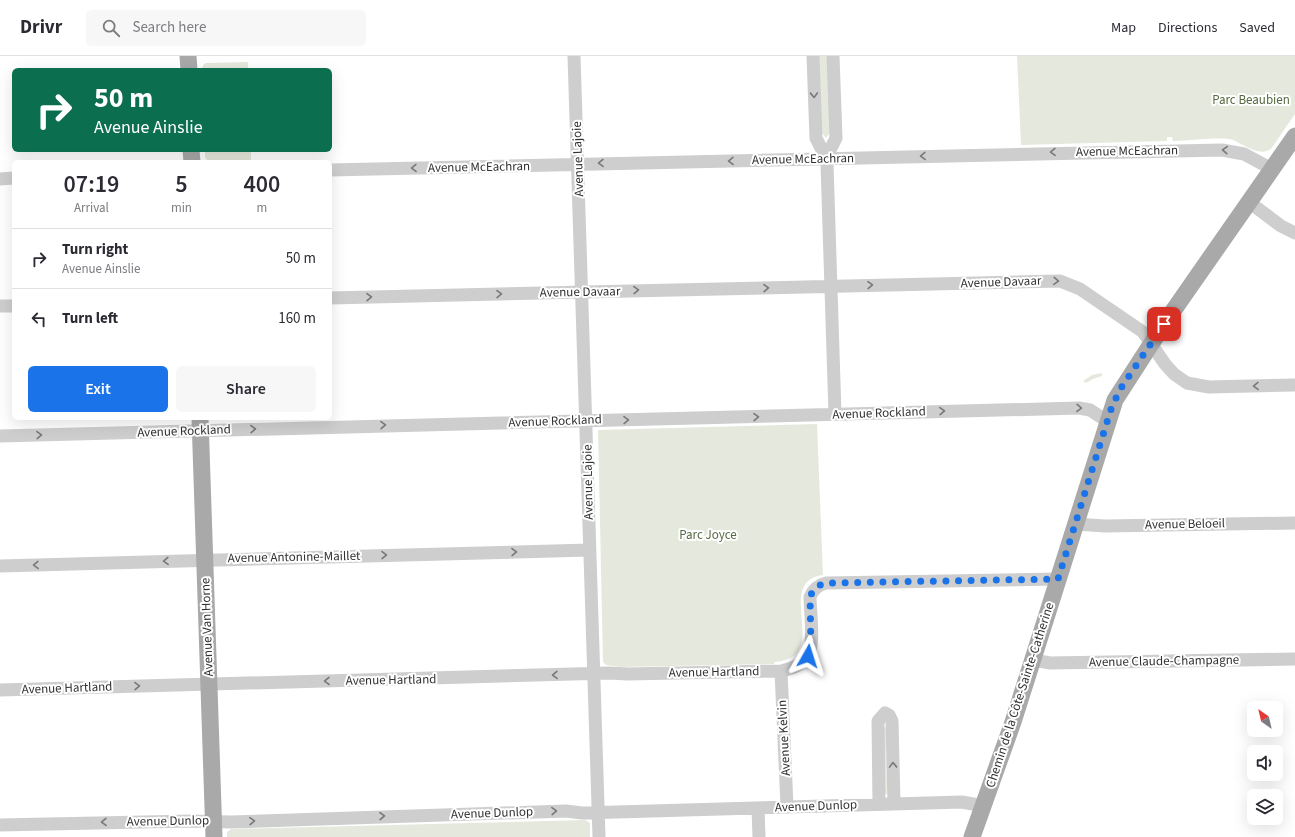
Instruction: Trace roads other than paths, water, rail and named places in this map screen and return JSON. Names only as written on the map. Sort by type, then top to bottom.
[{"type":"main road","points":[[188,56],[189,68]]},
{"type":"main road","name":"Chemin de la Côte-Sainte-Catherine","points":[[972,837],[984,806],[1033,660],[1107,421],[1121,388],[1295,136]]},
{"type":"main road","name":"Avenue Van Horne","points":[[200,424],[213,829]]},
{"type":"street","name":"Avenue Lajoie","points":[[574,56],[587,421],[589,550],[600,837]]},
{"type":"street","points":[[813,56],[816,138],[826,158],[835,414]]},
{"type":"street","points":[[826,158],[836,138],[833,56]]},
{"type":"street","name":"Avenue McEachran","points":[[332,170],[1222,150],[1244,154],[1272,169]]},
{"type":"street","points":[[0,179],[12,178]]},
{"type":"street","points":[[1249,202],[1281,226],[1295,233]]},
{"type":"street","name":"Avenue Davaar","points":[[332,298],[1060,281],[1076,286],[1143,332],[1163,362],[1174,374],[1192,385],[1209,387],[1295,385]]},
{"type":"street","points":[[0,306],[12,306]]},
{"type":"street","name":"Avenue Rockland","points":[[0,436],[200,424],[587,421],[1079,408],[1090,410],[1107,421]]},
{"type":"street","name":"Avenue Beloeil","points":[[1075,524],[1105,526],[1295,523]]},
{"type":"street","name":"Avenue Antonine-Maillet","points":[[0,566],[205,559],[589,550]]},
{"type":"street","name":"Avenue Hartland","points":[[0,690],[781,670],[796,666],[808,656],[811,646],[810,597],[813,590],[826,583],[1058,579]]},
{"type":"street","name":"Avenue Claude-Champagne","points":[[1033,660],[1050,663],[1295,659]]},
{"type":"street","name":"Avenue Kelvin","points":[[781,670],[787,806]]},
{"type":"street","points":[[879,804],[878,721],[885,713],[889,715],[892,721],[894,804]]},
{"type":"street","name":"Avenue Dunlop","points":[[0,824],[213,829],[566,811],[582,813],[962,802],[984,806]]},
{"type":"street","points":[[758,808],[759,837]]},
{"type":"park label","name":"Parc Beaubien","points":[[1251,100]]},
{"type":"park label","name":"Parc Joyce","points":[[708,535]]}]
